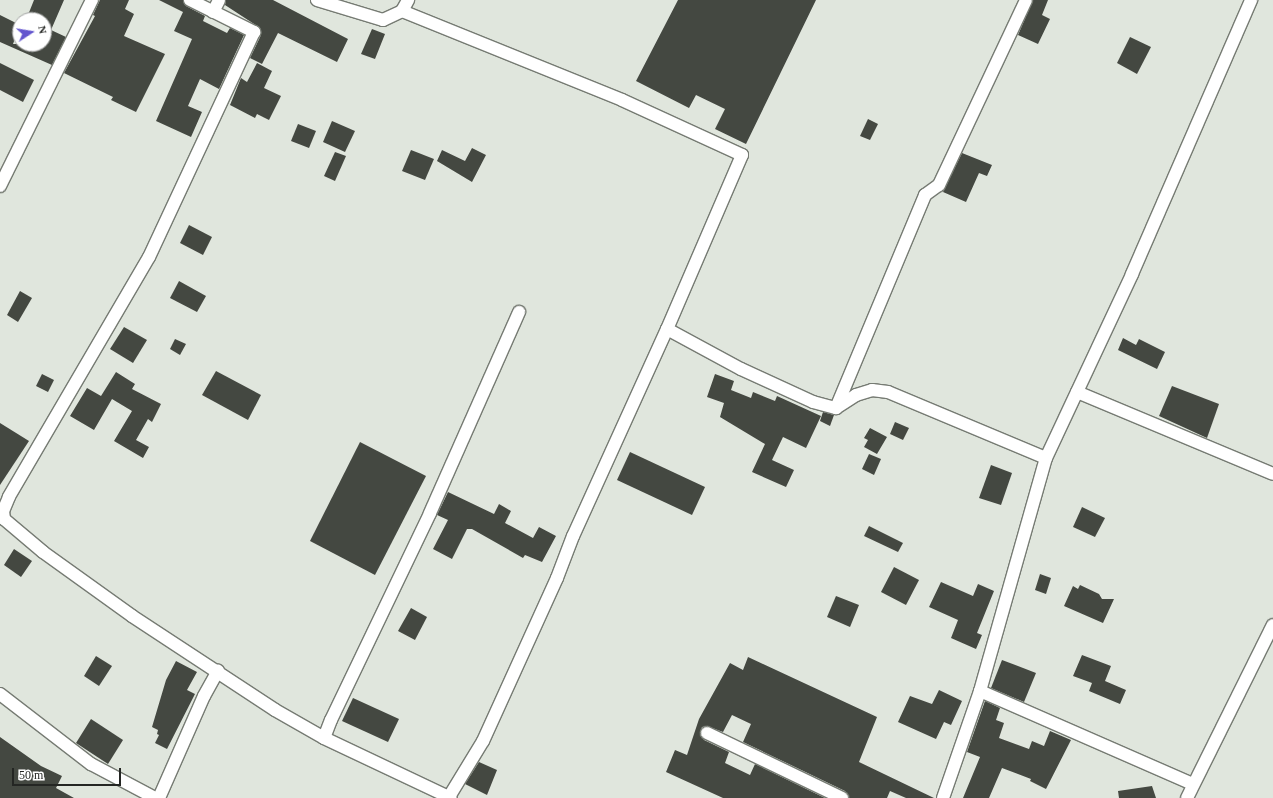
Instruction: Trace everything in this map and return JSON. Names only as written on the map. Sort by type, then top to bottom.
[{"type":"street","points":[[0,186],[92,0]]},
{"type":"street","points":[[190,0],[254,32],[149,257],[9,497],[3,511],[4,529],[132,616],[218,671],[275,710],[324,738],[450,797],[482,741],[667,329],[742,155],[622,100],[402,11]]},
{"type":"street","points":[[213,12],[219,0]]},
{"type":"street","points":[[317,0],[383,20],[402,11],[408,0]]},
{"type":"street","points":[[836,408],[925,195],[939,185],[1026,0]]},
{"type":"street","points":[[943,798],[980,691],[1046,458],[1135,267],[1251,0]]},
{"type":"street","points":[[324,738],[331,720],[430,513],[519,312]]},
{"type":"street","points":[[667,329],[741,369],[813,402],[836,408],[856,395],[872,390],[888,392],[1046,458]]},
{"type":"street","points":[[1077,392],[1273,474]]},
{"type":"street","points":[[1187,798],[1273,625]]},
{"type":"street","points":[[158,798],[201,702],[218,671]]},
{"type":"street","points":[[980,691],[1193,784]]},
{"type":"street","points":[[0,694],[91,764],[155,798]]},
{"type":"street","points":[[707,733],[842,798]]},
{"type":"building","points":[[34,0],[64,0],[52,28],[52,12],[29,12]]},
{"type":"building","points":[[100,0],[129,0],[125,9],[134,14],[124,36],[165,54],[136,112],[111,100],[113,97],[64,73],[95,16],[93,15]]},
{"type":"building","points":[[159,0],[183,0],[186,6],[205,16],[203,21],[227,33],[230,28],[244,35],[219,89],[200,79],[188,106],[202,112],[191,137],[156,121],[192,39],[174,31],[183,12]]},
{"type":"building","points":[[226,0],[273,0],[348,39],[337,62],[278,33],[262,64],[250,58],[261,35],[260,28],[225,5]]},
{"type":"building","points":[[678,0],[816,0],[746,144],[715,129],[725,109],[696,95],[689,108],[636,81]]},
{"type":"building","points":[[1033,0],[1048,0],[1042,15],[1050,19],[1038,44],[1018,35]]},
{"type":"building","points":[[0,15],[12,21],[12,47],[0,42]]},
{"type":"building","points":[[372,29],[385,34],[375,59],[361,54]]},
{"type":"building","points":[[52,30],[66,37],[52,65],[23,52],[52,52]]},
{"type":"building","points":[[1130,37],[1151,47],[1137,74],[1117,63]]},
{"type":"building","points":[[0,63],[34,80],[23,102],[0,90]]},
{"type":"building","points":[[257,63],[272,71],[264,88],[281,96],[269,120],[257,114],[255,118],[230,105],[241,78],[247,82]]},
{"type":"building","points":[[868,119],[878,124],[870,140],[860,136]]},
{"type":"building","points":[[332,121],[355,131],[345,152],[323,142]]},
{"type":"building","points":[[298,124],[316,131],[309,148],[291,141]]},
{"type":"building","points":[[472,148],[486,155],[472,182],[437,161],[442,150],[465,161]]},
{"type":"building","points":[[411,150],[434,159],[425,180],[402,171]]},
{"type":"building","points":[[335,152],[346,156],[335,181],[324,176]]},
{"type":"building","points":[[962,153],[992,165],[987,176],[979,173],[966,202],[943,192]]},
{"type":"building","points":[[189,225],[212,237],[203,255],[180,243]]},
{"type":"building","points":[[179,281],[206,296],[197,312],[170,298]]},
{"type":"building","points":[[20,291],[32,298],[18,322],[7,315]]},
{"type":"building","points":[[124,327],[147,340],[133,363],[110,349]]},
{"type":"building","points":[[1123,338],[1136,345],[1139,339],[1165,352],[1157,369],[1118,350]]},
{"type":"building","points":[[175,339],[186,344],[180,355],[170,349]]},
{"type":"building","points":[[216,371],[261,395],[248,420],[202,395]]},
{"type":"building","points":[[116,372],[135,384],[132,389],[161,404],[152,422],[148,419],[136,440],[149,447],[143,458],[114,441],[132,411],[112,399],[94,430],[70,416],[87,388],[101,396]]},
{"type":"building","points":[[42,374],[54,380],[48,392],[36,386]]},
{"type":"building","points":[[715,374],[734,381],[731,390],[751,398],[753,392],[775,401],[777,396],[821,416],[806,448],[783,437],[772,460],[794,470],[786,487],[752,472],[765,444],[720,417],[724,403],[707,397]]},
{"type":"building","points":[[1172,386],[1219,404],[1207,438],[1159,416]]},
{"type":"building","points":[[823,412],[834,415],[830,426],[820,421]]},
{"type":"building","points":[[895,422],[909,428],[903,440],[890,434]]},
{"type":"building","points":[[0,423],[29,441],[0,485]]},
{"type":"building","points":[[870,428],[887,437],[877,454],[864,447],[868,440],[864,438]]},
{"type":"building","points":[[360,442],[426,476],[375,575],[310,541]]},
{"type":"building","points":[[630,452],[705,487],[692,515],[617,480]]},
{"type":"building","points":[[869,454],[881,459],[874,475],[862,469]]},
{"type":"building","points":[[991,465],[1012,473],[1001,505],[979,498]]},
{"type":"building","points":[[448,492],[494,514],[499,504],[511,511],[505,523],[533,538],[539,527],[556,536],[542,562],[525,555],[523,558],[472,529],[467,529],[452,559],[433,549],[448,520],[437,515]]},
{"type":"building","points":[[1082,507],[1105,518],[1095,537],[1073,527]]},
{"type":"building","points":[[869,526],[903,543],[898,552],[864,536]]},
{"type":"building","points":[[14,549],[32,561],[21,577],[4,565]]},
{"type":"building","points":[[894,567],[919,580],[906,605],[881,592]]},
{"type":"building","points":[[1040,574],[1051,578],[1046,594],[1035,590]]},
{"type":"building","points":[[941,582],[973,596],[978,584],[994,591],[977,633],[982,635],[976,649],[951,638],[958,620],[929,607]]},
{"type":"building","points":[[1080,585],[1099,594],[1102,599],[1114,599],[1103,623],[1064,606],[1073,586],[1078,589]]},
{"type":"building","points":[[836,596],[859,605],[850,627],[827,617]]},
{"type":"building","points":[[411,608],[427,617],[415,640],[398,631]]},
{"type":"building","points":[[1082,655],[1111,666],[1105,681],[1126,690],[1120,704],[1089,691],[1092,683],[1073,676]]},
{"type":"building","points":[[96,656],[112,666],[99,686],[84,676]]},
{"type":"building","points":[[748,657],[877,717],[859,762],[934,798],[906,798],[890,791],[887,798],[849,798],[845,791],[743,742],[751,724],[732,715],[723,732],[707,726],[702,727],[700,733],[704,740],[729,752],[725,763],[750,775],[755,764],[825,798],[723,798],[666,772],[675,750],[687,755],[699,719],[730,663],[743,670]]},
{"type":"building","points":[[1002,660],[1036,673],[1024,702],[991,688]]},
{"type":"building","points":[[176,661],[197,672],[187,690],[195,694],[167,749],[155,743],[159,735],[157,734],[158,730],[152,727],[166,680]]},
{"type":"building","points":[[939,690],[962,701],[951,725],[944,722],[936,739],[898,722],[910,696],[932,704]]},
{"type":"building","points":[[353,698],[399,719],[388,742],[342,721]]},
{"type":"building","points":[[985,701],[1000,708],[996,720],[1004,723],[999,738],[1029,749],[1032,741],[1044,746],[1050,731],[1071,740],[1046,789],[1030,781],[1031,779],[1002,768],[989,798],[963,798],[980,757],[967,752]]},
{"type":"building","points":[[91,719],[123,740],[108,764],[76,743]]},
{"type":"building","points":[[0,737],[41,766],[62,776],[56,788],[74,798],[0,798]]},
{"type":"building","points":[[479,762],[497,770],[487,795],[465,784]]},
{"type":"building","points":[[1152,786],[1156,798],[1119,798],[1118,791]]}]
